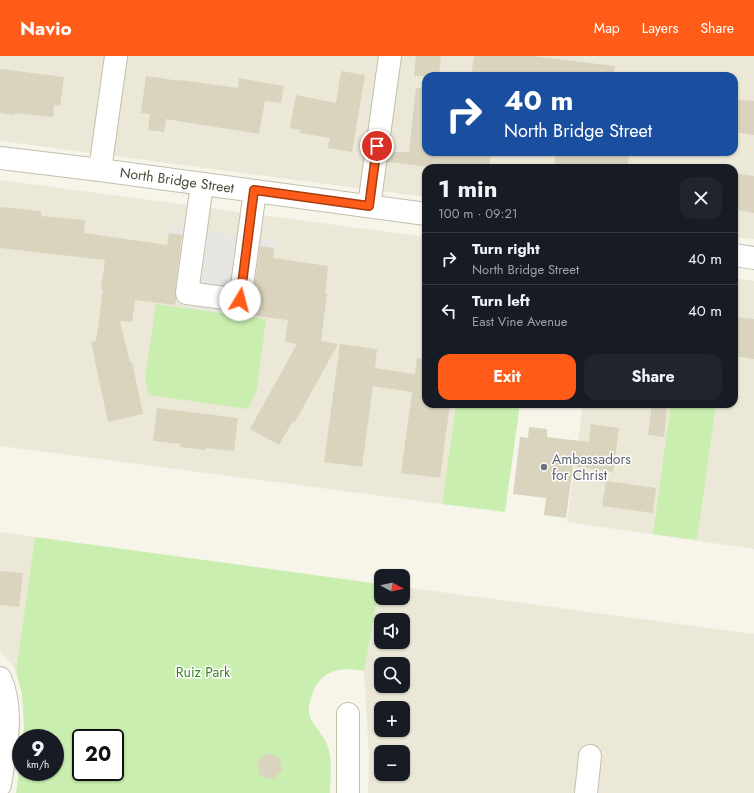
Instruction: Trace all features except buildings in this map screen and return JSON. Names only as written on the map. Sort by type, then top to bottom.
[{"type":"street","points":[[100,170],[116,56]]},
{"type":"street","points":[[369,206],[390,56]]},
{"type":"street","name":"North Bridge Street","points":[[0,158],[254,190],[422,213]]},
{"type":"street","points":[[202,184],[187,293],[240,300],[254,190]]},
{"type":"street","points":[[738,256],[754,258]]},
{"type":"street","points":[[0,678],[5,688],[8,715],[0,785]]},
{"type":"street","points":[[348,714],[348,793]]},
{"type":"street","points":[[586,793],[590,756]]},
{"type":"shaded area","points":[[0,56],[754,56],[754,239],[738,237],[738,164],[422,164],[422,196],[0,141]]},
{"type":"shaded area","points":[[0,180],[422,236],[422,408],[455,408],[442,504],[0,446]]},
{"type":"shaded area","points":[[169,226],[276,240],[266,318],[159,303]]},
{"type":"shaded area","points":[[738,279],[754,281],[754,549],[567,522],[582,408],[738,408]]},
{"type":"shaded area","points":[[0,532],[35,537],[16,672],[11,663],[0,652]]},
{"type":"shaded area","points":[[410,588],[754,634],[754,793],[368,793],[369,757],[364,671],[374,617],[374,649],[410,649],[410,613],[375,613],[376,605],[410,605]]},
{"type":"green space","points":[[156,304],[266,319],[257,389],[248,409],[149,395],[145,379]]},
{"type":"green space","points":[[455,408],[519,408],[505,512],[442,504]]},
{"type":"green space","points":[[670,408],[715,408],[697,540],[653,534]]},
{"type":"green space","name":"Ruiz Park","points":[[35,537],[374,583],[374,605],[376,605],[364,671],[348,669],[334,671],[328,674],[317,684],[310,702],[309,713],[313,722],[324,738],[330,753],[330,793],[16,793],[18,781],[64,781],[64,729],[24,729],[22,694],[16,672]]},
{"type":"place","name":"Ambassadors for Christ","points":[[544,467]]},
{"type":"route","points":[[240,300],[254,190],[369,206],[377,146]]}]
